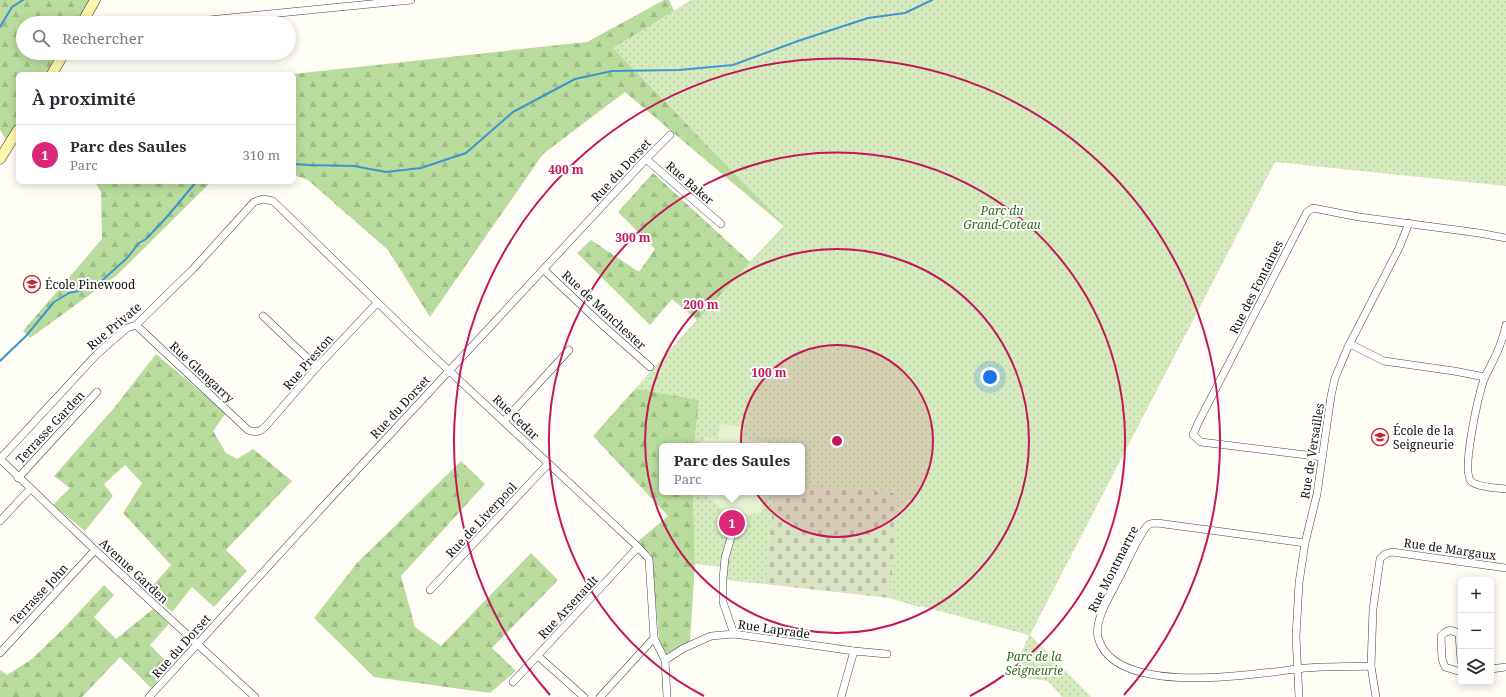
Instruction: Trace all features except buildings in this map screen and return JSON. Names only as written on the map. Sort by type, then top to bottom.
[{"type":"street","points":[[86,16],[95,0]]},
{"type":"street","points":[[250,16],[411,0]]},
{"type":"street","points":[[53,72],[60,60]]},
{"type":"street","points":[[0,159],[16,133]]},
{"type":"street","name":"Rue du Dorset","points":[[149,697],[450,370],[670,135]]},
{"type":"street","name":"Rue Baker","points":[[646,159],[720,224]]},
{"type":"street","name":"Rue Cedar","points":[[263,199],[272,202],[649,559],[654,638],[665,660],[667,697]]},
{"type":"street","name":"Rue Private","points":[[0,459],[97,354],[127,328],[136,325],[192,269],[254,202],[263,199]]},
{"type":"street","name":"Rue des Fontaines","points":[[1322,458],[1202,442],[1193,435],[1307,212],[1313,208],[1359,217],[1506,238]]},
{"type":"street","name":"Rue de Versailles","points":[[1299,697],[1296,669],[1297,607],[1305,543],[1316,498],[1335,378],[1350,344],[1399,248],[1409,223]]},
{"type":"street","name":"Rue de Manchester","points":[[544,270],[650,367]]},
{"type":"street","name":"Rue Preston","points":[[254,432],[262,429],[377,303]]},
{"type":"street","points":[[263,316],[317,367]]},
{"type":"street","name":"Rue Glengarry","points":[[136,325],[248,430],[254,432]]},
{"type":"street","points":[[1506,325],[1502,341],[1485,377],[1474,416],[1467,475],[1471,481],[1476,484],[1506,489]]},
{"type":"street","points":[[1350,344],[1384,361],[1485,377]]},
{"type":"street","points":[[504,421],[569,350]]},
{"type":"street","name":"Terrasse Garden","points":[[18,478],[97,392]]},
{"type":"street","name":"Avenue Garden","points":[[0,459],[18,478],[95,550],[255,697]]},
{"type":"street","name":"Rue de Liverpool","points":[[430,590],[548,464]]},
{"type":"street","points":[[0,521],[30,488]]},
{"type":"street","points":[[734,634],[723,602],[723,579],[725,558],[737,516]]},
{"type":"street","name":"Rue Montmartre","points":[[1296,669],[1198,680],[1152,678],[1128,670],[1116,664],[1103,651],[1098,637],[1098,629],[1099,619],[1114,588],[1138,541],[1147,526],[1151,524],[1162,524],[1305,543]]},
{"type":"street","name":"Rue Arsenault","points":[[513,682],[638,548]]},
{"type":"street","name":"Terrasse John","points":[[0,653],[95,550]]},
{"type":"street","name":"Rue de Margaux","points":[[1376,697],[1371,666],[1374,592],[1380,559],[1385,554],[1392,552],[1506,568]]},
{"type":"street","points":[[1458,671],[1445,667],[1442,659],[1440,636],[1444,632],[1450,630],[1456,632],[1459,634],[1460,649]]},
{"type":"street","name":"Rue Laprade","points":[[665,660],[684,648],[711,636],[734,634],[854,651],[887,654]]},
{"type":"street","points":[[600,697],[654,638]]},
{"type":"street","points":[[841,697],[854,651]]},
{"type":"street","points":[[538,656],[584,697]]},
{"type":"street","points":[[1296,669],[1371,666]]},
{"type":"street","points":[[1494,669],[1506,667]]},
{"type":"green space","points":[[0,0],[91,0],[83,16],[16,16],[16,60],[57,60],[49,72],[16,72],[16,126],[7,141],[0,130]]},
{"type":"green space","name":"Parc du Grand-Coteau","points":[[664,0],[669,0],[678,20],[696,39],[713,20],[701,0],[1186,0],[1145,174],[964,516],[938,506],[926,537],[946,553],[930,581],[920,607],[890,598],[899,493],[805,485],[805,443],[779,443],[783,410],[700,400],[694,443],[659,443],[659,495],[693,495],[695,564],[690,641],[664,657],[659,638],[651,554],[635,544],[668,516],[593,436],[697,320],[672,299],[650,325],[577,253],[591,240],[639,272],[655,249],[618,212],[653,173],[750,262],[784,226],[625,92],[543,154],[430,317],[388,250],[308,180],[296,176],[296,74],[587,42]]},
{"type":"green space","name":"Parc du Grand-Coteau","points":[[691,0],[1506,0],[1506,186],[1275,162],[1030,635],[1091,697],[1062,697],[1048,681],[1011,676],[1029,635],[890,598],[899,493],[805,485],[805,443],[694,443],[699,400],[635,389],[750,262],[785,226],[613,48]]},
{"type":"green space","points":[[96,184],[209,184],[117,275],[30,338],[23,331],[102,239],[101,192]]},
{"type":"green space","points":[[156,354],[226,413],[213,431],[226,453],[237,459],[253,449],[292,481],[226,550],[247,571],[214,607],[192,587],[172,612],[148,591],[171,565],[123,513],[142,483],[125,465],[104,484],[113,496],[85,531],[53,505],[70,488],[54,476],[114,408]]},
{"type":"green space","points":[[720,424],[744,427],[743,438],[771,443],[702,443],[705,437],[718,439]]},
{"type":"green space","points":[[461,461],[485,484],[401,576],[415,627],[441,646],[531,553],[558,580],[492,648],[516,671],[490,693],[374,677],[314,618],[357,563]]},
{"type":"green space","points":[[805,485],[899,493],[890,598],[764,584],[774,495],[805,495]]},
{"type":"green space","points":[[693,495],[774,495],[764,584],[725,580],[722,567],[695,564]]},
{"type":"green space","points":[[707,495],[768,495],[767,498],[763,498],[761,513],[744,515],[722,509]]},
{"type":"green space","points":[[104,585],[114,595],[94,617],[116,639],[153,609],[169,624],[150,645],[171,666],[151,688],[120,657],[82,697],[0,697],[0,670],[7,675],[32,659],[64,628]]},
{"type":"waterway","points":[[0,27],[12,7],[23,0]]},
{"type":"waterway","points":[[296,164],[354,166],[386,172],[421,168],[466,153],[513,112],[575,79],[612,71],[679,70],[733,65],[798,41],[868,18],[905,13],[932,0]]},
{"type":"waterway","points":[[0,361],[26,336],[54,302],[69,293],[95,287],[127,258],[139,243],[146,239],[166,218],[194,184]]},
{"type":"place","name":"École Pinewood","points":[[32,284]]},
{"type":"place","name":"École de la Seigneurie","points":[[1380,437]]},
{"type":"place","name":"Parc des Saules","points":[[732,523]]},
{"type":"park label","name":"Parc de la Seigneurie","points":[[1034,663]]}]
